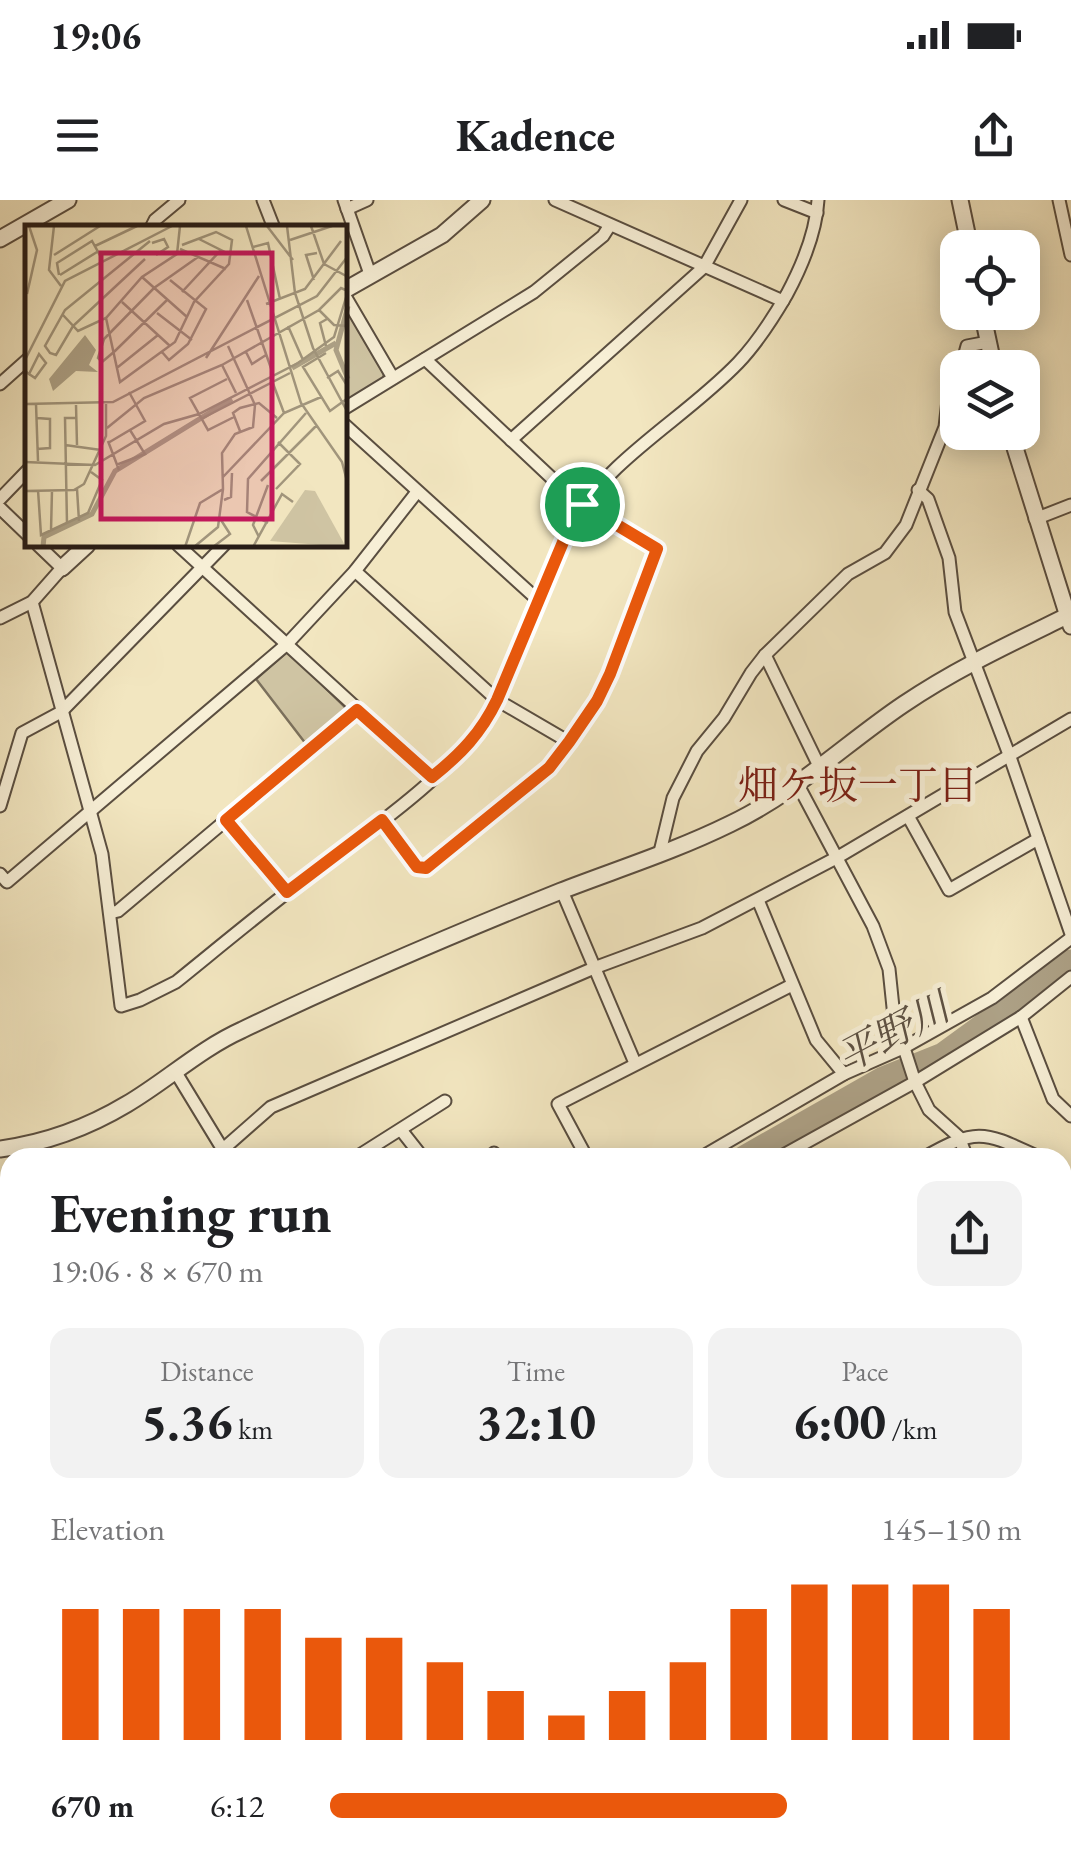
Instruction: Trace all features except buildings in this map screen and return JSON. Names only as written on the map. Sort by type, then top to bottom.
[{"type":"street","points":[[0,219],[4,237],[68,200]]},
{"type":"street","points":[[152,225],[179,200]]},
{"type":"street","points":[[263,200],[273,225]]},
{"type":"street","points":[[367,200],[345,205],[370,274]]},
{"type":"street","points":[[348,291],[370,274],[442,235],[482,200]]},
{"type":"street","points":[[556,200],[783,300]]},
{"type":"street","points":[[511,440],[704,267],[740,200]]},
{"type":"street","points":[[32,602],[102,854],[121,1006],[176,982],[462,753],[484,726],[497,700],[582,504],[617,466],[735,366],[765,332],[801,268],[818,206],[784,200]]},
{"type":"street","points":[[960,200],[966,230]]},
{"type":"street","points":[[1060,200],[1071,255]]},
{"type":"street","points":[[348,406],[534,292],[603,236],[610,225]]},
{"type":"street","points":[[348,298],[393,378]]},
{"type":"street","points":[[986,330],[990,350]]},
{"type":"street","points":[[967,350],[968,346],[988,342]]},
{"type":"street","points":[[382,820],[417,867],[426,868],[549,768],[597,701],[657,549],[582,504],[425,359]]},
{"type":"street","points":[[0,384],[25,363]]},
{"type":"street","points":[[348,428],[539,602]]},
{"type":"street","points":[[659,856],[672,798],[697,752],[765,655],[848,574],[886,553],[906,524],[940,439]]},
{"type":"street","points":[[41,1148],[111,1112],[232,1034],[291,1006],[734,822],[974,660],[1070,619],[1015,450]]},
{"type":"street","points":[[0,499],[25,473]]},
{"type":"street","points":[[717,1148],[844,1074],[903,1048],[992,998],[1071,936],[955,612],[949,558],[928,500],[918,490]]},
{"type":"street","points":[[0,874],[7,882],[287,644],[356,571],[417,492]]},
{"type":"street","points":[[1035,519],[1071,505]]},
{"type":"street","points":[[0,508],[25,532]]},
{"type":"street","points":[[41,548],[62,568]]},
{"type":"street","points":[[0,618],[32,602],[84,548]]},
{"type":"street","points":[[181,548],[432,777]]},
{"type":"street","points":[[0,806],[22,733],[61,712],[222,548]]},
{"type":"street","points":[[356,571],[497,700],[569,742]]},
{"type":"street","points":[[765,655],[819,766]]},
{"type":"street","points":[[110,913],[118,911],[357,710]]},
{"type":"street","points":[[227,1148],[271,1107],[594,968],[702,928],[758,900],[1071,719]]},
{"type":"street","points":[[797,783],[873,926],[890,969],[894,1017],[915,1082],[929,1110],[960,1137],[964,1148]]},
{"type":"street","points":[[908,816],[949,890],[1038,839]]},
{"type":"street","points":[[226,820],[287,892]]},
{"type":"street","points":[[562,891],[635,1064]]},
{"type":"street","points":[[758,900],[816,1040],[844,1074]]},
{"type":"street","points":[[796,1148],[1021,1017],[1068,978],[1071,992]]},
{"type":"street","points":[[582,1148],[558,1104],[792,985]]},
{"type":"street","points":[[1021,1017],[1053,1099],[1071,1116]]},
{"type":"street","points":[[175,1071],[218,1148]]},
{"type":"street","points":[[372,1148],[445,1101]]},
{"type":"street","points":[[402,1130],[416,1148]]},
{"type":"street","points":[[940,1148],[960,1137],[993,1136],[1019,1148]]},
{"type":"shaded area","points":[[348,308],[384,374],[383,379],[348,400]]},
{"type":"shaded area","points":[[288,651],[345,707],[345,712],[306,744],[256,679]]},
{"type":"waterway","name":"平野川","points":[[762,1148],[883,1079],[943,1055],[1071,962]]},
{"type":"district","name":"畑ケ坂一丁目","points":[[858,785]]},
{"type":"route","points":[[582,504],[657,549],[597,701],[549,768],[426,868],[417,867],[382,820],[287,892],[226,820],[357,710],[432,777],[462,753],[484,726],[497,700],[582,504]]}]
